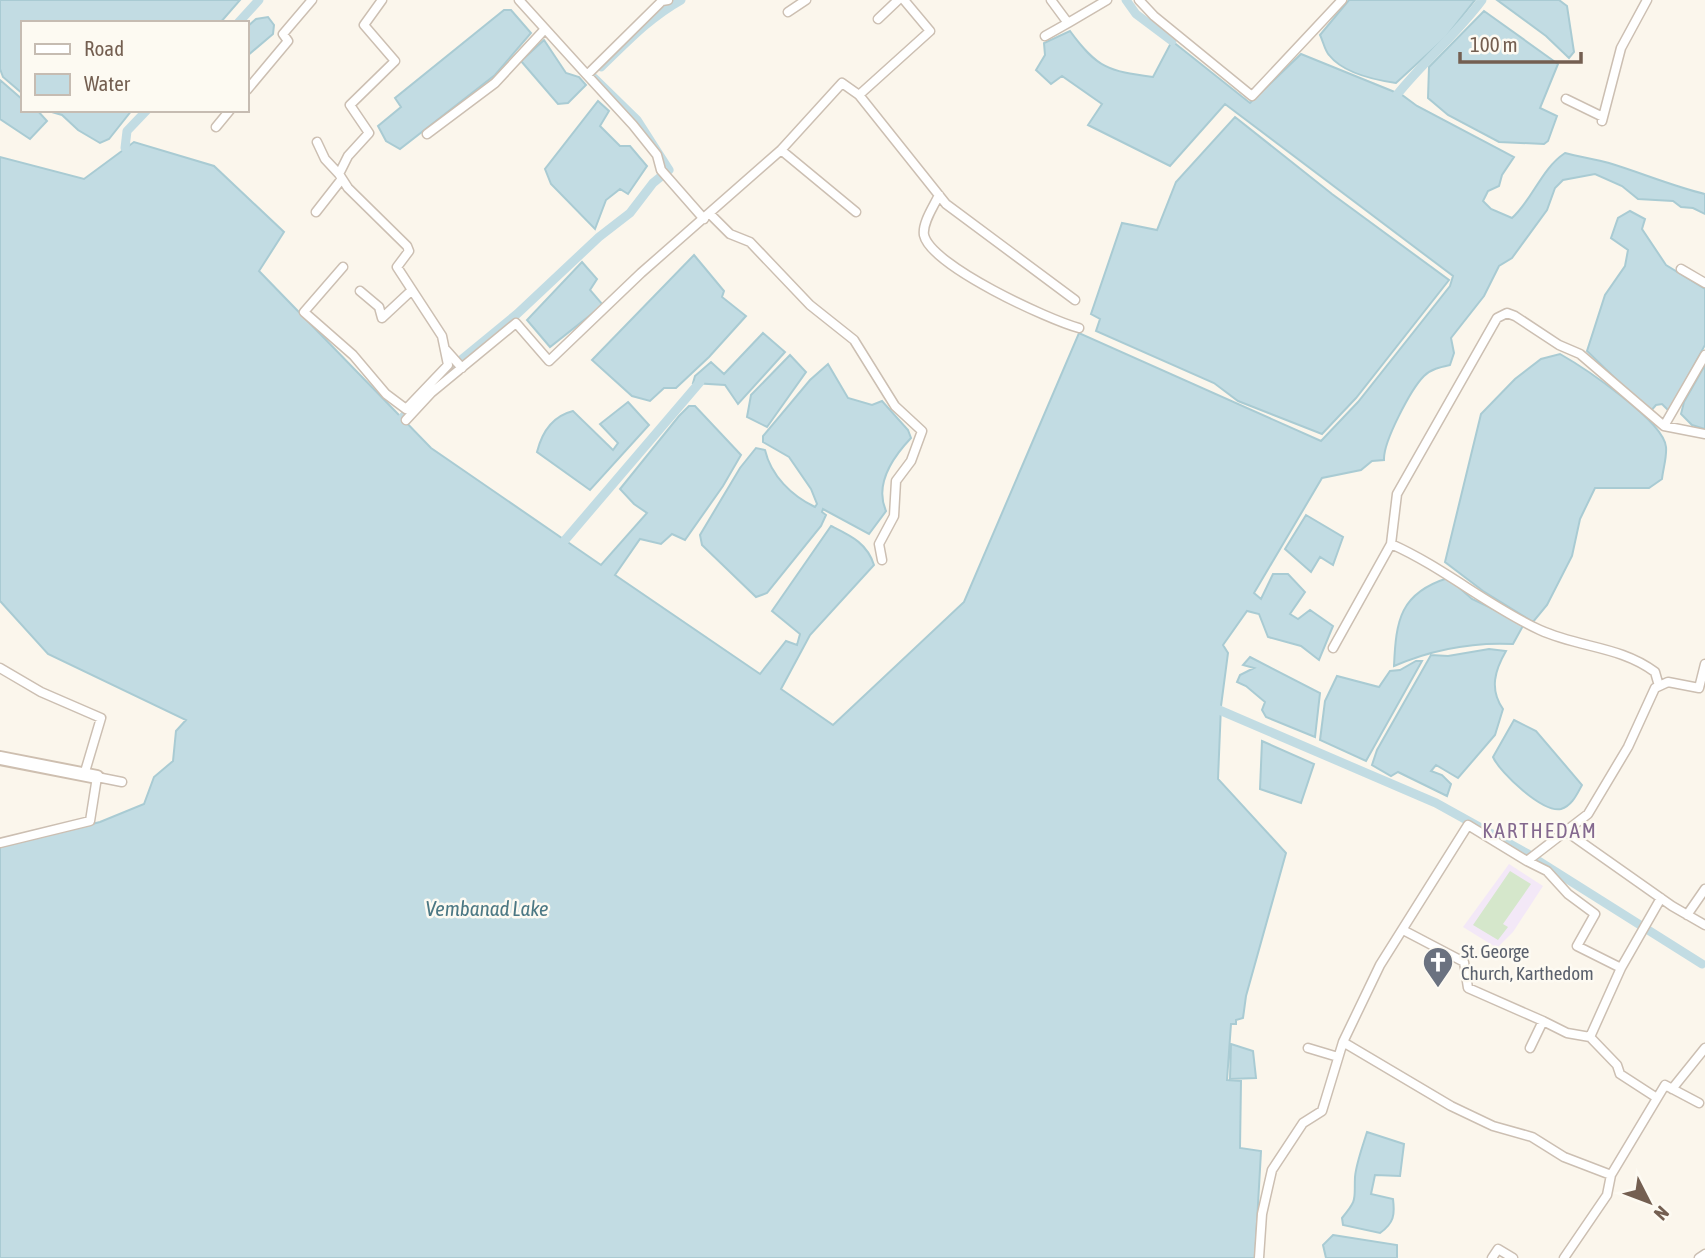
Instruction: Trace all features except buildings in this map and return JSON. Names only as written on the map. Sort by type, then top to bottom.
[{"type":"main road","points":[[0,758],[90,776]]},
{"type":"street","points":[[248,89],[288,41],[282,34],[313,0]]},
{"type":"street","points":[[316,212],[340,177],[348,156],[369,133],[350,105],[394,61],[364,24],[382,0]]},
{"type":"street","points":[[519,0],[657,155],[665,174],[707,216],[730,234],[750,242],[810,305],[854,340],[895,406],[922,431],[911,461],[896,481],[894,516],[879,544],[881,560]]},
{"type":"street","points":[[587,75],[662,1],[668,0]]},
{"type":"street","points":[[788,12],[806,0]]},
{"type":"street","points":[[878,19],[898,0]]},
{"type":"street","points":[[859,95],[930,31],[904,0]]},
{"type":"street","points":[[1045,36],[1107,0]]},
{"type":"street","points":[[1139,0],[1154,16],[1252,96],[1342,0]]},
{"type":"street","points":[[1566,99],[1602,119],[1621,48],[1647,0]]},
{"type":"street","points":[[1053,1],[1068,23]]},
{"type":"street","points":[[427,134],[495,83],[545,29]]},
{"type":"street","points":[[406,420],[431,393],[516,323],[549,361],[781,150],[842,83],[859,95],[939,195],[1075,300]]},
{"type":"street","points":[[216,127],[228,112]]},
{"type":"street","points":[[317,142],[325,159],[410,255],[397,267],[442,336],[448,365],[405,409],[401,408],[354,355],[304,313],[343,267]]},
{"type":"street","points":[[781,150],[856,212]]},
{"type":"street","points":[[939,195],[924,226],[928,243],[968,277],[1060,323],[1079,328]]},
{"type":"street","points":[[1681,269],[1705,284]]},
{"type":"street","points":[[360,290],[379,307],[382,318],[412,290]]},
{"type":"street","points":[[1333,648],[1391,544],[1397,494],[1497,318],[1507,313],[1559,345],[1580,354],[1664,426],[1705,434]]},
{"type":"street","points":[[446,350],[461,367]]},
{"type":"street","points":[[1664,426],[1705,355]]},
{"type":"street","points":[[1391,544],[1417,556],[1537,628],[1580,645],[1608,649],[1643,663],[1655,672],[1659,687]]},
{"type":"street","points":[[1527,861],[1588,814],[1659,687],[1668,682],[1702,689],[1705,664]]},
{"type":"street","points":[[0,668],[41,692],[101,718],[90,776],[90,821],[0,843]]},
{"type":"street","points":[[90,776],[122,782]]},
{"type":"street","points":[[1259,1258],[1262,1214],[1272,1170],[1303,1123],[1322,1111],[1343,1042],[1380,965],[1468,825],[1547,871],[1568,894],[1595,914],[1577,946],[1621,968]]},
{"type":"street","points":[[1567,832],[1661,898],[1705,925]]},
{"type":"street","points":[[1688,915],[1705,889]]},
{"type":"street","points":[[1590,1037],[1621,968],[1661,898]]},
{"type":"street","points":[[1403,930],[1464,962],[1468,988],[1567,1033],[1590,1037],[1617,1065],[1620,1074],[1657,1098]]},
{"type":"street","points":[[1530,1048],[1543,1021]]},
{"type":"street","points":[[1343,1042],[1451,1106],[1493,1126],[1532,1136],[1564,1157],[1611,1175]]},
{"type":"street","points":[[1308,1048],[1338,1057]]},
{"type":"street","points":[[1672,1089],[1705,1048]]},
{"type":"street","points":[[1564,1258],[1607,1195],[1611,1175],[1665,1085],[1699,1103]]},
{"type":"street","points":[[1492,1258],[1498,1249],[1513,1258]]},
{"type":"street","points":[[1699,1258],[1705,1254]]},
{"type":"shaded area","points":[[1509,864],[1543,886],[1513,932],[1497,948],[1463,927]]},
{"type":"green space","points":[[1510,871],[1531,884],[1503,924],[1508,927],[1498,940],[1473,925]]},
{"type":"water","points":[[0,0],[240,0],[222,21],[21,21],[21,92],[3,77],[0,69]]},
{"type":"water","points":[[1349,0],[1475,0],[1445,38],[1396,83],[1369,78],[1342,67],[1326,51],[1320,35]]},
{"type":"water","points":[[1497,0],[1559,0],[1567,6],[1574,52],[1569,58],[1546,36]]},
{"type":"water","points":[[504,10],[511,10],[531,33],[495,75],[400,149],[386,141],[378,126],[401,107],[395,98]]},
{"type":"water","points":[[1484,11],[1558,64],[1540,108],[1557,116],[1548,141],[1544,144],[1499,142],[1448,115],[1428,98],[1429,67]]},
{"type":"water","points":[[268,17],[274,25],[273,34],[248,55],[248,26],[256,19]]},
{"type":"water","name":"Vembanad Lake","points":[[1070,31],[1088,53],[1105,66],[1153,77],[1172,41],[1250,103],[1301,54],[1402,95],[1417,106],[1514,157],[1502,175],[1499,186],[1488,191],[1483,201],[1491,209],[1512,218],[1550,167],[1565,153],[1609,163],[1705,194],[1705,214],[1693,208],[1681,207],[1673,201],[1638,199],[1622,186],[1595,174],[1563,180],[1555,188],[1547,210],[1512,258],[1499,266],[1484,296],[1451,338],[1454,353],[1450,365],[1427,374],[1412,392],[1388,441],[1384,460],[1372,461],[1361,470],[1322,478],[1254,593],[1261,599],[1273,574],[1288,574],[1305,592],[1290,614],[1298,619],[1310,610],[1333,626],[1319,660],[1301,646],[1268,637],[1259,614],[1247,611],[1223,645],[1228,653],[1221,706],[1218,779],[1286,853],[1246,996],[1243,1018],[1236,1020],[1236,1024],[1231,1024],[1227,1080],[1241,1081],[1240,1148],[1261,1151],[1255,1258],[0,1258],[0,847],[100,822],[144,804],[154,777],[173,761],[176,731],[186,720],[48,654],[0,601],[0,157],[84,179],[134,142],[214,166],[284,232],[259,271],[431,448],[601,565],[647,513],[620,489],[679,416],[689,406],[695,406],[741,455],[685,540],[672,534],[661,544],[640,539],[615,575],[760,674],[786,641],[797,645],[800,634],[772,611],[831,526],[852,537],[867,551],[874,565],[810,635],[781,689],[833,725],[964,602],[1079,333],[1321,441],[1358,402],[1450,286],[1453,276],[1225,104],[1170,166],[1088,125],[1102,104],[1062,76],[1051,84],[1036,70],[1045,55],[1044,43]]},
{"type":"water","points":[[544,40],[566,73],[579,77],[586,85],[568,103],[558,104],[521,61]]},
{"type":"water","points":[[0,80],[21,98],[21,112],[39,112],[47,121],[30,139],[0,119]]},
{"type":"water","points":[[598,101],[609,111],[600,126],[620,146],[630,146],[647,166],[628,194],[620,189],[606,200],[595,229],[551,184],[545,169]]},
{"type":"water","points":[[52,112],[130,112],[109,139],[100,143],[78,130],[62,115]]},
{"type":"water","points":[[1235,117],[1332,194],[1449,280],[1356,398],[1322,434],[1238,401],[1214,383],[1096,331],[1100,319],[1091,314],[1122,223],[1157,230],[1176,182]]},
{"type":"water","points":[[1630,211],[1645,219],[1642,229],[1666,265],[1705,289],[1705,345],[1669,411],[1662,404],[1656,405],[1650,412],[1587,351],[1605,295],[1625,266],[1628,250],[1611,238],[1618,218]]},
{"type":"water","points":[[694,255],[724,291],[722,297],[746,316],[676,388],[664,388],[650,401],[632,396],[592,360]]},
{"type":"water","points":[[582,262],[597,279],[590,290],[603,305],[550,347],[527,320]]},
{"type":"water","points":[[763,333],[785,352],[738,404],[725,385],[693,383],[695,376],[711,362],[724,374]]},
{"type":"water","points":[[1560,354],[1603,382],[1652,423],[1662,436],[1666,455],[1662,479],[1649,488],[1595,488],[1580,519],[1572,556],[1547,605],[1533,622],[1483,591],[1445,562],[1481,414],[1515,379],[1541,359]]},
{"type":"water","points":[[790,355],[806,372],[767,427],[747,417],[751,395]]},
{"type":"water","points":[[828,364],[848,398],[872,405],[882,401],[908,430],[911,438],[887,472],[882,491],[886,511],[869,534],[823,509],[822,512],[826,515],[821,526],[767,593],[756,597],[702,545],[700,535],[740,468],[756,448],[765,450],[777,477],[784,484],[815,507],[817,504],[811,489],[789,457],[763,442],[763,436],[810,380]]},
{"type":"water","points":[[1705,365],[1705,429],[1692,425],[1681,414],[1684,402]]},
{"type":"water","points":[[628,402],[649,425],[590,490],[537,452],[549,426],[573,411],[613,450],[618,443],[600,424]]},
{"type":"water","points":[[1306,515],[1343,537],[1333,565],[1320,557],[1311,572],[1285,549]]},
{"type":"water","points":[[1448,578],[1472,599],[1524,624],[1513,644],[1452,648],[1394,666],[1399,622],[1410,600],[1432,584]]},
{"type":"water","points":[[1489,649],[1506,651],[1495,680],[1496,694],[1503,709],[1495,735],[1458,778],[1436,765],[1431,771],[1442,775],[1451,784],[1447,796],[1398,772],[1391,776],[1372,765],[1377,750],[1431,655],[1448,656]]},
{"type":"water","points":[[1250,657],[1320,693],[1315,737],[1266,717],[1262,710],[1265,702],[1237,682],[1240,675],[1254,668],[1243,665]]},
{"type":"water","points":[[1416,661],[1422,661],[1366,761],[1320,740],[1325,701],[1337,676],[1379,687],[1390,671],[1400,670]]},
{"type":"water","points":[[1514,720],[1536,731],[1582,785],[1574,799],[1565,807],[1553,809],[1533,799],[1497,764],[1493,757]]},
{"type":"water","points":[[1262,741],[1314,764],[1301,803],[1260,789]]},
{"type":"water","points":[[1231,1044],[1253,1051],[1256,1078],[1230,1079]]},
{"type":"water","points":[[1367,1132],[1404,1144],[1400,1176],[1375,1175],[1371,1194],[1393,1199],[1394,1205],[1391,1222],[1380,1233],[1343,1225],[1342,1218],[1354,1199],[1356,1172]]},
{"type":"water","points":[[1333,1235],[1397,1245],[1397,1258],[1326,1258],[1323,1245]]},
{"type":"waterway","points":[[240,21],[259,0]]},
{"type":"waterway","points":[[601,67],[648,23],[681,0]]},
{"type":"waterway","points":[[1126,0],[1136,14],[1172,41]]},
{"type":"waterway","points":[[1396,96],[1482,0]]},
{"type":"waterway","points":[[444,374],[517,314],[599,237],[630,213],[653,183],[669,170],[637,120],[594,78]]},
{"type":"waterway","points":[[125,148],[127,131],[145,112]]},
{"type":"waterway","points":[[565,540],[700,382]]},
{"type":"waterway","points":[[402,418],[415,404]]},
{"type":"waterway","points":[[1210,706],[1436,803],[1528,854]]},
{"type":"waterway","points":[[1537,860],[1702,964]]},
{"type":"place","name":"St. George Church, Karthedom","points":[[1438,989]]},
{"type":"district","name":"KARTHEDAM","points":[[1540,831]]}]
